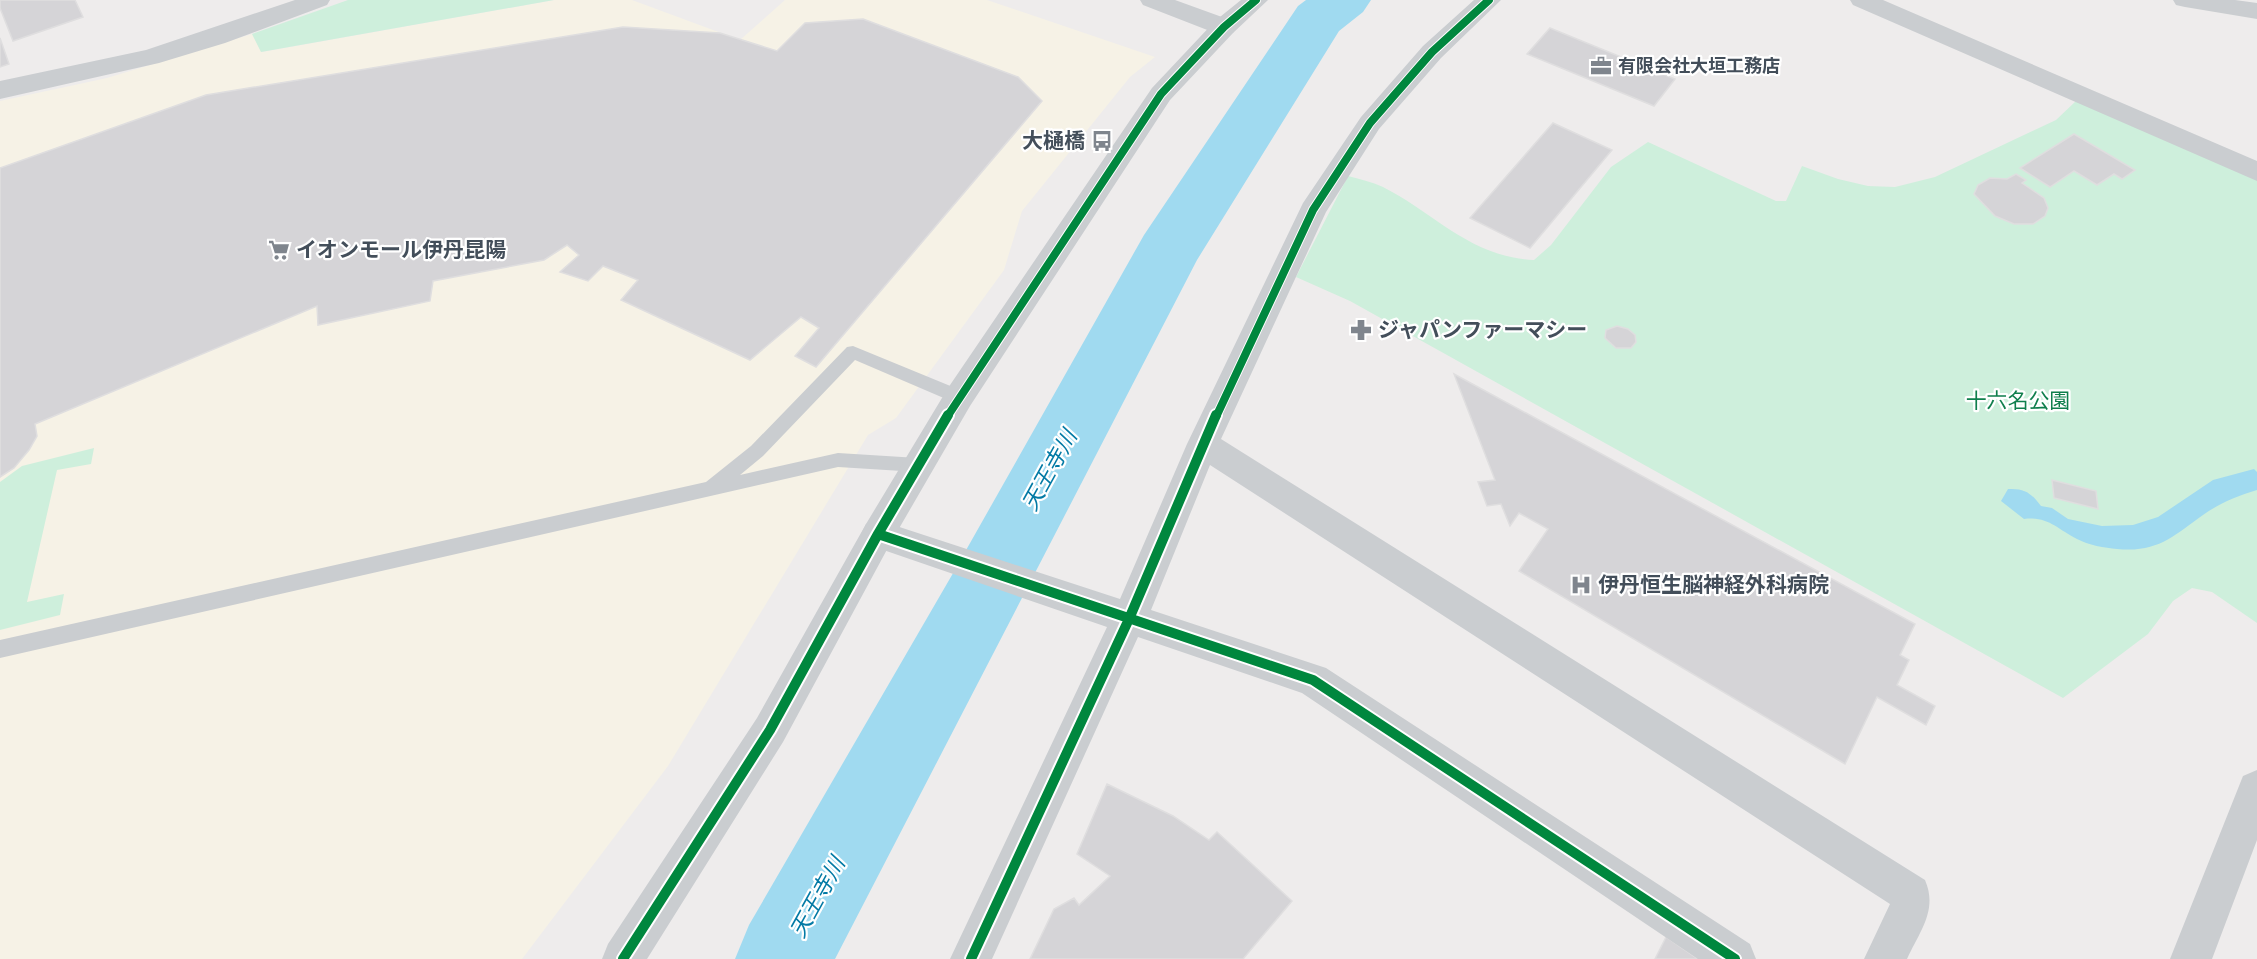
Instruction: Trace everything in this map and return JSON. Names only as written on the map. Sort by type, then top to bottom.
[{"type":"street","points":[[0,90],[150,57],[216,37],[318,0]]},
{"type":"street","points":[[1152,0],[1224,27]]},
{"type":"street","points":[[623,959],[893,539],[918,465],[959,397],[1161,94],[1224,27],[1256,0]]},
{"type":"street","points":[[971,959],[1120,616],[1313,210],[1370,123],[1432,52],[1489,0]]},
{"type":"street","points":[[1862,0],[2257,172]]},
{"type":"street","points":[[2185,0],[2257,11]]},
{"type":"street","points":[[1203,444],[1911,894],[1911,906],[1885,959]]},
{"type":"street","points":[[893,539],[1312,681],[1735,959]]},
{"type":"street","points":[[2191,959],[2257,789]]},
{"type":"lane","points":[[711,488],[757,451],[853,352],[959,397]]},
{"type":"lane","points":[[0,649],[838,460],[918,465]]},
{"type":"shaded area","name":"イオンモール伊丹昆陽","points":[[554,0],[632,0],[740,40],[785,0],[987,0],[1155,57],[1130,77],[1022,211],[1004,270],[896,418],[868,435],[668,766],[522,959],[0,959],[0,101],[107,78],[252,34],[262,52]]},
{"type":"green space","points":[[348,0],[554,0],[261,52],[252,34]]},
{"type":"green space","name":"十六名公園","points":[[2076,101],[2257,177],[2257,623],[2212,592],[2192,588],[2173,601],[2148,634],[2063,698],[1350,301],[1296,277],[1348,176],[1383,187],[1472,243],[1511,257],[1534,260],[1551,245],[1611,167],[1648,142],[1776,201],[1786,201],[1802,166],[1838,179],[1868,186],[1895,187],[1935,177],[2056,120]]},
{"type":"green space","points":[[94,448],[91,464],[57,470],[27,602],[64,594],[60,615],[0,630],[0,482],[22,466]]},
{"type":"water","points":[[2254,469],[2257,472],[2257,490],[2222,503],[2154,546],[2131,550],[2086,543],[2046,521],[2024,519],[2001,501],[2008,489],[2019,489],[2031,495],[2041,506],[2052,508],[2068,519],[2102,526],[2133,525],[2158,517],[2213,480]]},
{"type":"building","points":[[0,0],[75,0],[83,17],[13,41],[0,8]]},
{"type":"building","name":"イオンモール伊丹昆陽","points":[[863,19],[1018,77],[1042,101],[816,367],[795,356],[819,328],[801,317],[750,360],[621,300],[638,280],[603,266],[588,281],[560,272],[579,255],[567,245],[544,260],[433,281],[430,301],[318,325],[317,306],[35,424],[37,436],[29,450],[14,468],[0,477],[0,168],[206,95],[623,27],[720,33],[777,51],[805,23]]},
{"type":"building","name":"有限会社大垣工務店","points":[[1550,28],[1675,79],[1654,106],[1527,54]]},
{"type":"building","points":[[0,38],[9,64],[0,67]]},
{"type":"building","points":[[1553,123],[1612,150],[1530,248],[1470,218]]},
{"type":"building","points":[[2074,134],[2135,170],[2122,179],[2114,174],[2097,185],[2074,171],[2050,187],[2020,168]]},
{"type":"building","points":[[2016,174],[2026,180],[2022,183],[2044,198],[2048,208],[2045,216],[2033,224],[2014,224],[1995,216],[1974,194],[1978,185],[1990,178],[2007,179]]},
{"type":"building","points":[[1617,326],[1628,329],[1635,335],[1636,342],[1631,348],[1616,348],[1605,338],[1606,330]]},
{"type":"building","points":[[1454,374],[1915,624],[1900,655],[1909,660],[1897,685],[1935,706],[1926,725],[1877,697],[1845,764],[1519,571],[1548,529],[1519,513],[1510,526],[1501,504],[1487,506],[1478,482],[1495,480]]},
{"type":"building","points":[[2052,480],[2096,491],[2098,509],[2054,498]]},
{"type":"building","points":[[1107,784],[1173,816],[1209,840],[1217,832],[1292,901],[1243,959],[1030,959],[1054,909],[1074,898],[1079,905],[1110,876],[1077,854]]},
{"type":"building","points":[[1666,937],[1698,959],[1655,959]]},
{"type":"waterway","name":"天王寺川","points":[[783,959],[981,600],[1168,252],[1318,19],[1343,0]]},
{"type":"cycle path","points":[[623,959],[770,730],[878,534],[959,397],[1161,94],[1224,27],[1256,0]]},
{"type":"cycle path","points":[[971,959],[1129,619],[1203,444],[1313,210],[1370,123],[1432,52],[1489,0]]},
{"type":"cycle path","points":[[878,534],[1313,680],[1735,959]]},
{"type":"place","name":"有限会社大垣工務店","points":[[1601,66]]},
{"type":"place","name":"大樋橋","points":[[1102,141]]},
{"type":"place","name":"イオンモール伊丹昆陽","points":[[279,250]]},
{"type":"place","name":"ジャパンファーマシー","points":[[1361,330]]},
{"type":"place","name":"伊丹恒生脳神経外科病院","points":[[1581,585]]}]
